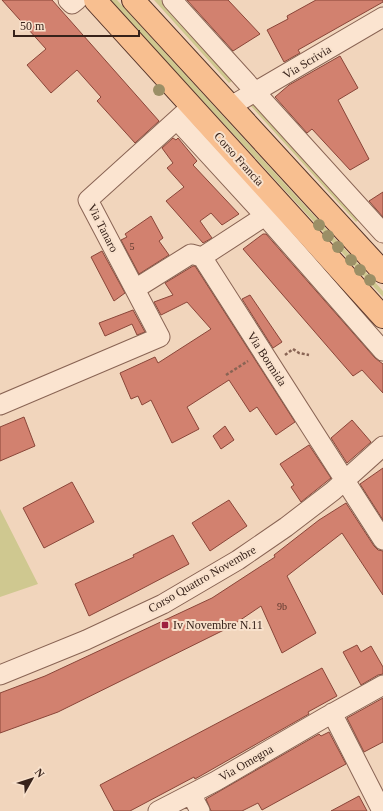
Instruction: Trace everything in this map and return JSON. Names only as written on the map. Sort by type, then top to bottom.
[{"type":"main road","name":"Corso Francia","points":[[95,0],[184,113],[274,211],[383,317]]},
{"type":"main road","points":[[133,0],[383,272]]},
{"type":"street","points":[[68,0],[72,4],[77,0]]},
{"type":"street","points":[[172,0],[380,228],[354,241]]},
{"type":"street","name":"Via Scrivia","points":[[231,106],[256,93],[383,17]]},
{"type":"street","name":"Via Tanaro","points":[[0,406],[160,337],[88,200],[184,113]]},
{"type":"street","points":[[135,289],[191,254],[202,257],[274,211]]},
{"type":"street","name":"Corso Francia","points":[[274,211],[383,351]]},
{"type":"street","name":"Via Bormida","points":[[202,257],[383,540]]},
{"type":"street","name":"Corso Quattro Novembre","points":[[0,675],[86,640],[163,604],[238,560],[286,527],[345,481],[383,446]]},
{"type":"street","name":"Via Omegna","points":[[158,811],[216,781],[383,685]]},
{"type":"street","points":[[332,713],[382,811]]},
{"type":"street","points":[[191,794],[200,811]]},
{"type":"path","points":[[282,357],[293,349],[299,353],[309,355]]},
{"type":"path","points":[[226,375],[251,359]]},
{"type":"shaded area","points":[[110,0],[117,0],[383,291],[383,297]]},
{"type":"shaded area","points":[[154,0],[161,0],[232,81],[229,83]]},
{"type":"shaded area","points":[[251,100],[360,218],[356,222],[250,105]]},
{"type":"shaded area","points":[[0,509],[38,584],[0,597]]},
{"type":"building","points":[[2,0],[52,0],[159,121],[135,143],[97,101],[101,97],[77,70],[51,93],[27,65],[46,49]]},
{"type":"building","points":[[187,0],[228,0],[260,34],[233,51]]},
{"type":"building","points":[[316,0],[383,0],[383,2],[298,50],[300,53],[284,62],[267,30],[288,19],[287,16]]},
{"type":"building","points":[[340,56],[358,88],[338,100],[369,159],[350,170],[312,129],[307,133],[275,97],[289,85]]},
{"type":"building","points":[[173,138],[176,140],[178,138],[197,161],[193,165],[239,214],[222,225],[211,213],[200,221],[212,238],[203,243],[166,201],[184,187],[167,168],[173,163],[162,148]]},
{"type":"building","points":[[383,192],[383,217],[369,201]]},
{"type":"building","points":[[151,216],[163,238],[159,241],[169,255],[139,274],[121,240],[127,237],[125,234]]},
{"type":"building","points":[[263,234],[266,234],[375,358],[383,364],[383,393],[362,370],[353,376],[243,249]]},
{"type":"building","points":[[102,251],[125,293],[114,301],[91,257]]},
{"type":"building","points":[[195,266],[295,422],[276,435],[257,407],[250,412],[229,380],[187,407],[199,429],[172,443],[151,400],[142,405],[138,396],[131,399],[120,373],[155,357],[158,363],[211,329],[187,302],[161,315],[154,302],[173,295],[165,283]]},
{"type":"building","points":[[250,295],[282,342],[273,348],[242,299]]},
{"type":"building","points":[[133,310],[145,332],[137,335],[132,324],[105,336],[99,323]]},
{"type":"building","points":[[24,417],[35,446],[0,461],[0,427]]},
{"type":"building","points":[[352,420],[371,442],[347,463],[331,438]]},
{"type":"building","points":[[225,426],[234,440],[221,449],[213,436]]},
{"type":"building","points":[[309,445],[331,478],[301,502],[291,487],[294,485],[280,464]]},
{"type":"building","points":[[383,468],[383,520],[360,484]]},
{"type":"building","points":[[72,482],[94,522],[44,548],[23,508]]},
{"type":"building","points":[[229,500],[247,526],[210,551],[192,523]]},
{"type":"building","points":[[346,503],[374,546],[378,550],[383,551],[383,595],[342,533],[287,576],[316,633],[282,653],[261,606],[230,627],[58,712],[0,733],[0,693],[45,676],[212,598],[275,557],[274,555],[319,520]]},
{"type":"building","points":[[173,535],[189,564],[89,616],[75,584],[134,557],[133,555]]},
{"type":"building","points":[[357,645],[361,652],[371,646],[383,667],[383,674],[378,675],[361,685],[343,652]]},
{"type":"building","points":[[322,668],[337,696],[308,712],[309,714],[195,779],[194,777],[130,811],[114,811],[100,785]]},
{"type":"building","points":[[383,698],[383,742],[364,752],[347,718]]},
{"type":"building","points":[[329,732],[346,764],[262,810],[258,803],[242,811],[211,811],[206,799],[319,734],[321,736]]},
{"type":"building","points":[[359,796],[367,811],[331,811]]},
{"type":"place","name":"Iv Novembre N.11","points":[[165,625]]}]
